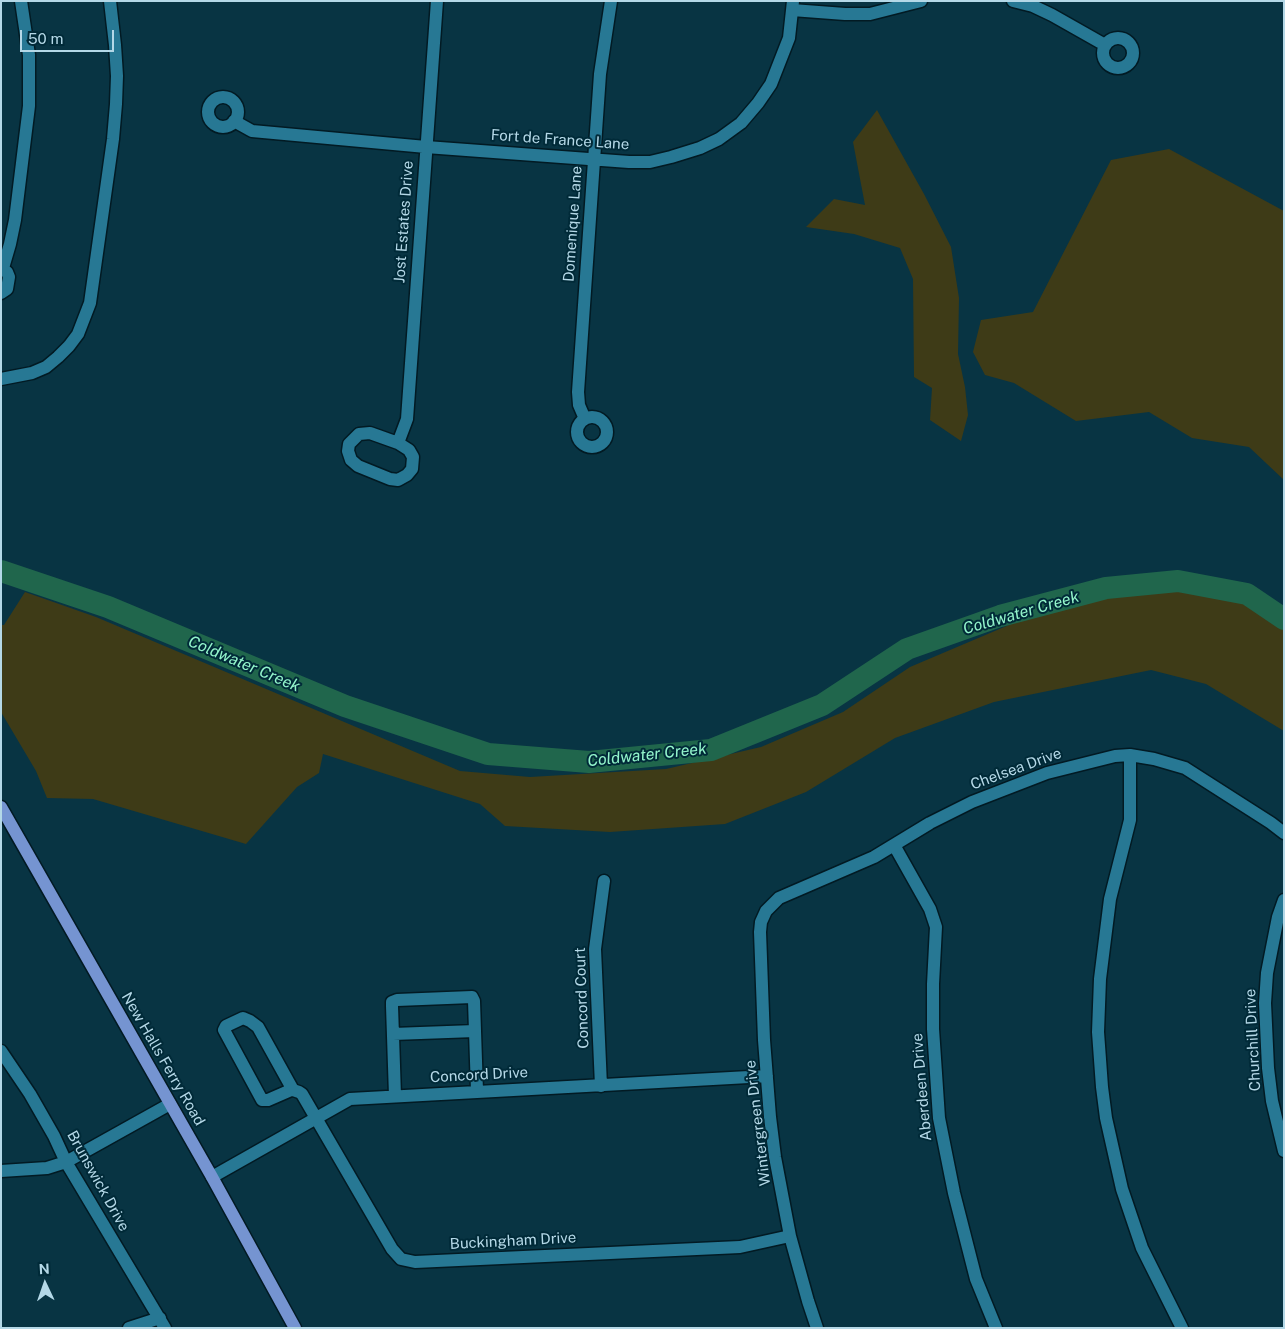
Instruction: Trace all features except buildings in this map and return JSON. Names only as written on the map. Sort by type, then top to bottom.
[{"type":"main road","name":"New Halls Ferry Road","points":[[1,806],[212,1177],[295,1328]]},
{"type":"street","points":[[1,293],[9,283],[9,277],[2,267],[10,244],[15,220],[29,106],[29,55],[21,1]]},
{"type":"street","points":[[1,379],[32,373],[46,367],[69,346],[78,334],[90,303],[113,139],[116,104],[116,45],[110,1]]},
{"type":"street","name":"Jost Estates Drive","points":[[398,443],[407,419],[437,1]]},
{"type":"street","name":"Domenique Lane","points":[[585,419],[579,404],[578,392],[600,74],[611,1]]},
{"type":"street","points":[[793,5],[845,14],[870,14],[920,1]]},
{"type":"street","points":[[1013,1],[1033,6],[1046,12],[1105,45]]},
{"type":"street","name":"Fort de France Lane","points":[[234,122],[252,131],[426,147],[650,162],[700,148],[726,134],[741,123],[771,84],[789,38],[793,5]]},
{"type":"street","points":[[370,433],[398,443],[409,450],[413,457],[412,469],[407,475],[398,480],[390,479],[358,466],[351,460],[348,451],[349,444],[359,434],[370,433]]},
{"type":"street","points":[[1130,755],[1130,820],[1110,899],[1100,979],[1098,1032],[1102,1087],[1106,1118],[1122,1189],[1142,1248],[1182,1328]]},
{"type":"street","name":"Chelsea Drive","points":[[766,911],[779,898],[792,891],[848,869],[972,802],[1046,773],[1115,756],[1130,755],[1154,759],[1185,768],[1284,833]]},
{"type":"street","name":"Aberdeen Drive","points":[[894,845],[930,908],[936,928],[933,1028],[939,1118],[964,1234],[976,1279],[996,1328]]},
{"type":"street","name":"Concord Court","points":[[601,1086],[595,949],[604,880]]},
{"type":"street","name":"Churchill Drive","points":[[1284,900],[1278,917],[1267,973],[1265,1003],[1266,1045],[1272,1101],[1284,1150]]},
{"type":"street","name":"Wintergreen Drive","points":[[766,911],[760,922],[760,932],[770,1117],[790,1236],[817,1328]]},
{"type":"street","points":[[395,1096],[392,1034],[392,1002],[394,1000],[472,997],[474,1000],[477,1091]]},
{"type":"street","points":[[293,1090],[265,1101],[260,1098],[224,1030],[226,1026],[240,1018],[247,1019],[258,1027],[293,1090],[302,1094],[316,1118]]},
{"type":"street","points":[[392,1034],[475,1031]]},
{"type":"street","name":"Brunswick Drive","points":[[1,1051],[30,1094],[54,1136],[66,1162],[162,1323]]},
{"type":"street","name":"Concord Drive","points":[[212,1177],[350,1099],[768,1076]]},
{"type":"street","points":[[1,1171],[47,1168],[66,1162],[170,1104]]},
{"type":"street","name":"Buckingham Drive","points":[[316,1118],[392,1249],[401,1259],[415,1262],[740,1247],[790,1236]]},
{"type":"street","points":[[129,1328],[162,1323]]},
{"type":"shaded area","points":[[877,110],[951,247],[959,298],[958,354],[965,387],[968,415],[961,441],[930,420],[932,388],[914,377],[913,279],[900,248],[854,234],[806,227],[834,199],[865,205],[853,142]]},
{"type":"shaded area","points":[[1169,149],[1284,211],[1284,480],[1249,447],[1192,438],[1149,412],[1076,421],[1014,383],[985,375],[973,352],[981,320],[1033,312],[1111,160]]},
{"type":"shaded area","points":[[1156,585],[1198,588],[1249,604],[1284,630],[1284,731],[1206,684],[1151,670],[994,702],[895,738],[806,792],[725,824],[610,832],[505,826],[480,804],[323,754],[319,773],[297,787],[246,844],[93,799],[47,798],[36,771],[1,712],[1,625],[4,625],[25,592],[96,617],[460,771],[530,777],[666,769],[761,747],[843,712],[910,667],[1016,622],[1087,597]]},
{"type":"waterway","name":"Coldwater Creek","points":[[1,571],[108,607],[345,706],[488,754],[589,762],[711,750],[822,705],[907,649],[1000,616],[1106,588],[1178,581],[1247,594],[1284,619]]}]
